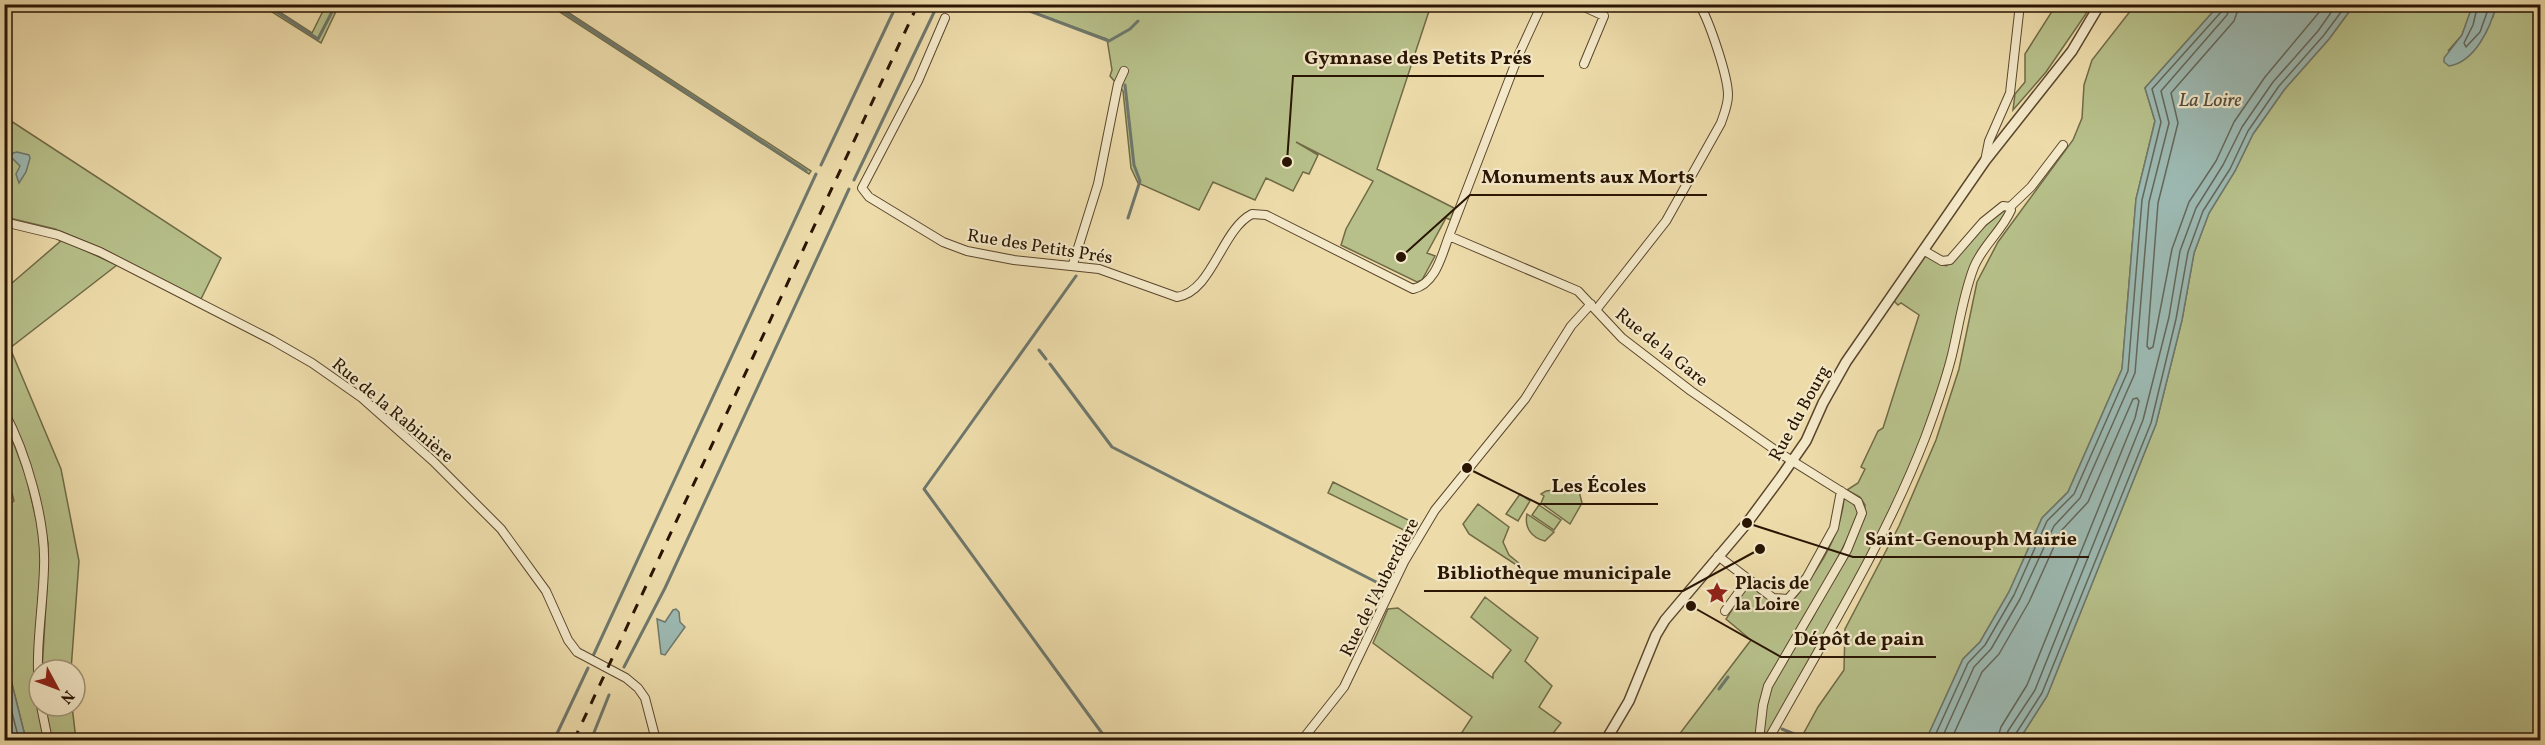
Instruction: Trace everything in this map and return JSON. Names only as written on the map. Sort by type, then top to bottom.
[{"type":"street","points":[[1542,4],[1519,54],[1449,236],[1568,286],[1584,296],[1593,307]]},
{"type":"street","points":[[1578,4],[1604,16],[1584,64]]},
{"type":"street","points":[[1985,161],[1989,141],[2010,93],[2020,4]]},
{"type":"street","name":"Rue du Bourg","points":[[1606,741],[1636,686],[1659,629],[1681,598],[1759,508],[1793,460],[1806,441],[1823,403],[1846,362],[1985,161],[2022,111],[2066,59],[2100,4]]},
{"type":"street","name":"Rue de la Gare","points":[[1700,5],[1727,86],[1726,107],[1721,123],[1663,226],[1593,307],[1622,338],[1691,391],[1860,505],[1862,513],[1860,519],[1818,602],[1768,686],[1763,705],[1759,741]]},
{"type":"street","name":"Rue des Petits Prés","points":[[945,18],[918,81],[863,184],[862,191],[878,203],[950,245],[994,257],[1073,264],[1119,274],[1170,296],[1182,297],[1194,290],[1200,283],[1246,217],[1260,213],[1413,289],[1421,287],[1429,280],[1449,236]]},
{"type":"street","points":[[1073,264],[1095,195],[1118,84],[1124,71]]},
{"type":"street","points":[[1768,741],[1852,592],[1905,487],[1937,404],[1952,357],[1974,268],[1984,249],[2006,220],[2011,210],[2010,207],[2031,188],[2063,145]]},
{"type":"street","points":[[1923,250],[1942,261],[1950,260],[1991,214],[2003,206],[2010,207]]},
{"type":"street","name":"Rue de la Rabinière","points":[[4,222],[58,235],[100,252],[283,345],[362,398],[447,474],[501,529],[546,591],[568,640],[577,652],[626,678],[639,688],[646,703],[656,741]]},
{"type":"street","name":"Rue de l'Auberdière","points":[[1302,741],[1344,687],[1404,562],[1435,510],[1525,399],[1571,326],[1593,307]]},
{"type":"street","points":[[4,412],[33,489],[44,544],[38,658]]},
{"type":"street","points":[[1718,556],[1773,598],[1788,599],[1811,570],[1834,528],[1841,491]]},
{"type":"street","points":[[1725,611],[1748,580]]},
{"type":"street","points":[[43,718],[48,741]]},
{"type":"green space","points":[[261,5],[269,5],[312,33],[326,5],[339,5],[321,43]]},
{"type":"green space","points":[[549,5],[557,5],[811,171],[809,174]]},
{"type":"green space","points":[[1014,5],[1431,5],[1377,169],[1454,208],[1451,220],[1446,218],[1427,253],[1435,256],[1422,280],[1417,282],[1341,245],[1346,229],[1373,181],[1296,142],[1318,155],[1309,174],[1303,172],[1293,191],[1266,178],[1255,200],[1213,182],[1199,210],[1138,183],[1131,168],[1123,91],[1110,76],[1112,70],[1107,39]]},
{"type":"green space","points":[[2056,5],[2092,5],[2046,72],[2013,110],[2015,94],[2025,82],[2025,54]]},
{"type":"green space","points":[[2135,5],[2219,5],[2145,88],[2155,121],[2136,199],[2122,369],[2068,492],[2042,518],[2009,592],[1980,642],[1963,659],[1926,740],[1800,740],[1818,707],[1844,670],[1845,629],[1899,526],[1936,440],[1959,369],[1977,282],[1998,242],[2073,140],[2082,118],[2084,85],[2092,60]]},
{"type":"green space","points":[[2354,5],[2473,5],[2462,35],[2448,51],[2493,17],[2496,5],[2540,5],[2540,731],[2533,740],[2019,740],[2047,696],[2156,424],[2182,320],[2194,253],[2209,213],[2235,171],[2253,134],[2284,90],[2329,39]]},
{"type":"green space","points":[[11,121],[221,258],[201,299],[103,249],[55,229],[5,217],[5,136]]},
{"type":"green space","points":[[2000,209],[2008,210],[1984,244],[1936,403],[1915,457],[1873,547],[1765,740],[1761,740],[1765,706],[1774,680],[1812,619],[1864,519],[1865,505],[1860,497],[1847,490],[1858,483],[1865,469],[1861,467],[1878,431],[1883,428],[1919,315],[1901,303],[1898,305],[1894,301],[1895,298],[1923,257],[1927,256],[1946,266]]},
{"type":"green space","points":[[62,240],[117,265],[10,348],[61,469],[79,561],[72,658],[43,658],[48,543],[42,513],[14,424],[5,404],[5,289]]},
{"type":"green space","points":[[4,418],[26,476],[41,540],[41,582],[38,599],[36,658],[27,658],[27,718],[41,718],[44,740],[26,740],[5,656],[5,507],[14,501],[5,468]]},
{"type":"green space","points":[[1333,482],[1418,525],[1412,534],[1328,493]]},
{"type":"green space","points":[[1572,488],[1579,491],[1582,503],[1570,524],[1541,503],[1544,496],[1541,494],[1546,491]]},
{"type":"green space","points":[[1520,494],[1530,501],[1518,521],[1506,514]]},
{"type":"green space","points":[[1848,497],[1858,510],[1857,520],[1801,629],[1765,687],[1756,740],[1675,740],[1751,640],[1726,619],[1746,588],[1751,587],[1784,610],[1805,586],[1831,545],[1844,499]]},
{"type":"green space","points":[[1478,504],[1509,527],[1503,542],[1509,555],[1520,564],[1518,566],[1469,534],[1463,524]]},
{"type":"green space","points":[[1539,505],[1561,520],[1554,530],[1532,515]]},
{"type":"green space","points":[[1527,514],[1554,532],[1545,541],[1530,532],[1526,519]]},
{"type":"green space","points":[[1485,597],[1538,638],[1525,661],[1552,686],[1539,707],[1561,723],[1548,740],[1457,740],[1472,717],[1373,643],[1388,609],[1398,608],[1493,678],[1493,674],[1511,650],[1471,617]]},
{"type":"green space","points":[[47,718],[73,718],[76,740],[51,740]]},
{"type":"water","points":[[2473,4],[2496,5],[2486,33],[2474,51],[2467,58],[2449,66],[2444,62],[2444,58],[2462,35]]},
{"type":"water","name":"La Loire","points":[[2219,5],[2354,5],[2329,39],[2284,90],[2253,134],[2235,171],[2209,213],[2194,253],[2182,320],[2156,424],[2047,696],[2019,740],[1926,740],[1963,659],[1980,642],[2009,592],[2042,518],[2068,492],[2122,369],[2136,199],[2155,121],[2145,88]]},
{"type":"water","points":[[17,152],[29,155],[30,158],[26,172],[19,183],[16,174],[20,166],[11,157]]},
{"type":"water","points":[[676,609],[679,612],[680,622],[685,627],[665,655],[661,654],[657,619],[665,622]]},
{"type":"water","points":[[5,656],[26,740],[5,740]]},
{"type":"waterway","points":[[265,4],[318,39],[336,4]]},
{"type":"waterway","points":[[552,4],[806,171]]},
{"type":"waterway","points":[[821,165],[897,4]]},
{"type":"waterway","points":[[854,180],[938,4]]},
{"type":"waterway","points":[[1011,4],[1109,41],[1130,29],[1138,21]]},
{"type":"waterway","points":[[1125,85],[1134,165],[1140,181],[1128,218]]},
{"type":"waterway","points":[[593,656],[816,174]]},
{"type":"waterway","points":[[624,667],[665,588],[849,189]]},
{"type":"waterway","points":[[1076,276],[924,489],[1107,740]]},
{"type":"waterway","points":[[1039,350],[1046,359]]},
{"type":"waterway","points":[[1050,364],[1112,447],[1384,586]]},
{"type":"waterway","points":[[554,740],[588,668]]},
{"type":"waterway","points":[[1719,689],[1728,677]]},
{"type":"waterway","points":[[591,740],[609,695]]},
{"type":"waterway","points":[[1782,729],[1799,736]]},
{"type":"railway","points":[[574,740],[918,4]]},
{"type":"place","name":"Gymnase des Petits Prés","points":[[1287,162]]},
{"type":"place","name":"Monuments aux Morts","points":[[1401,257]]},
{"type":"place","name":"Les Écoles","points":[[1467,468]]},
{"type":"place","name":"Saint-Genouph Mairie","points":[[1747,523]]},
{"type":"place","name":"Bibliothèque municipale","points":[[1760,549]]},
{"type":"place","name":"Placis de la Loire","points":[[1717,593]]},
{"type":"place","name":"Dépôt de pain","points":[[1691,606]]}]
